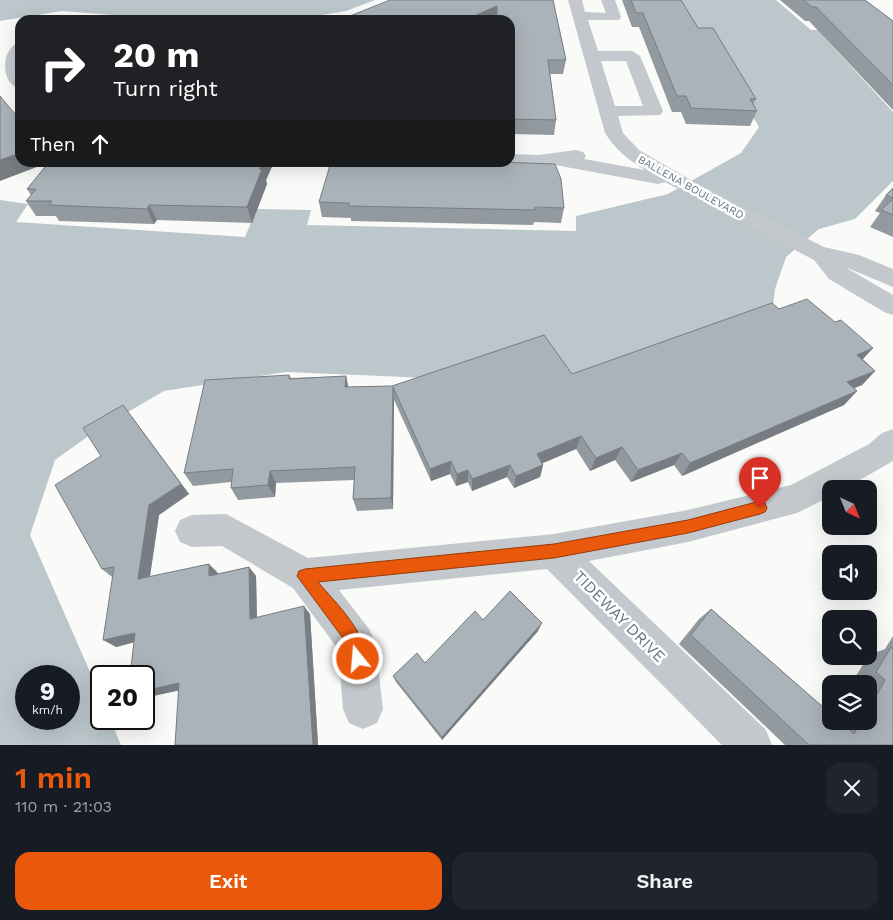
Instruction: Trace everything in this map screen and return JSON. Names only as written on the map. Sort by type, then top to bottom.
[{"type":"street","name":"BALLENA BOULEVARD","points":[[575,0],[614,133],[622,145],[648,165],[818,254],[851,260],[893,279]]},
{"type":"street","points":[[579,16],[617,22],[608,0]]},
{"type":"street","points":[[15,56],[12,60],[15,75]]},
{"type":"street","points":[[591,56],[632,56],[654,111],[608,111]]},
{"type":"street","points":[[559,160],[622,145]]},
{"type":"street","points":[[515,160],[559,160],[591,164],[682,183]]},
{"type":"street","name":"BALLENA BOULEVARD","points":[[818,254],[837,273],[893,306]]},
{"type":"street","name":"TIDEWAY DRIVE","points":[[554,551],[688,526],[797,498],[880,453],[893,442]]},
{"type":"street","points":[[192,531],[226,530],[305,576],[356,642],[363,708]]},
{"type":"street","points":[[305,576],[554,551]]},
{"type":"street","name":"TIDEWAY DRIVE","points":[[554,551],[751,745]]},
{"type":"shaded area","points":[[0,0],[375,0],[346,11],[322,15],[113,15],[62,11],[37,15],[15,15],[15,19],[0,21]]},
{"type":"shaded area","points":[[675,0],[776,0],[811,30],[825,30],[823,36],[893,112],[893,181],[855,219],[819,229],[786,257],[775,289],[773,307],[593,379],[452,379],[286,372],[164,391],[97,430],[55,460],[30,535],[90,672],[90,730],[115,730],[121,745],[0,745],[0,200],[28,204],[16,222],[245,237],[257,209],[311,210],[307,225],[576,231],[576,216],[668,194],[741,153],[759,127],[709,42]]},
{"type":"building","points":[[390,0],[553,0],[566,60],[548,60],[556,120],[515,119],[515,15],[497,15],[497,6],[476,15],[352,15]]},
{"type":"building","points":[[631,0],[681,0],[698,28],[713,28],[756,99],[750,99],[757,111],[691,108],[686,96],[677,96],[643,13],[636,13]]},
{"type":"building","points":[[803,0],[865,0],[893,21],[893,85],[816,7],[812,7]]},
{"type":"building","points":[[0,96],[15,114],[15,155],[0,160]]},
{"type":"building","points":[[515,163],[555,164],[561,179],[564,208],[535,207],[535,210],[349,206],[349,203],[319,202],[330,167],[515,167]]},
{"type":"building","points":[[45,167],[260,167],[259,169],[262,169],[247,207],[149,205],[147,209],[49,205],[52,201],[26,201],[36,189],[27,189]]},
{"type":"building","points":[[893,188],[893,198],[886,195]]},
{"type":"building","points":[[893,199],[893,215],[881,210]]},
{"type":"building","points":[[807,299],[835,322],[841,320],[873,348],[857,355],[875,371],[847,382],[857,391],[690,463],[682,453],[638,470],[622,447],[596,458],[581,436],[537,454],[543,465],[516,476],[510,465],[472,479],[468,470],[457,474],[451,461],[430,469],[393,387],[391,498],[353,499],[355,467],[270,471],[268,485],[231,488],[233,469],[184,473],[205,380],[289,375],[289,379],[346,376],[345,387],[392,386],[544,335],[572,374],[772,303],[779,309]]},
{"type":"building","points":[[123,405],[181,484],[149,505],[138,579],[209,564],[209,576],[249,567],[250,619],[304,606],[313,745],[175,745],[179,683],[155,688],[155,665],[131,665],[135,633],[103,640],[114,567],[102,569],[55,485],[101,456],[83,428]]},
{"type":"building","points":[[510,591],[542,623],[442,737],[393,676],[417,653],[425,663],[475,611],[483,620]]},
{"type":"building","points":[[711,609],[822,706],[822,730],[850,730],[854,734],[856,730],[877,730],[877,694],[885,680],[876,672],[891,647],[893,649],[893,745],[809,745],[691,635]]},
{"type":"route","points":[[358,659],[356,642],[305,576],[554,551],[688,526],[760,508]]}]
